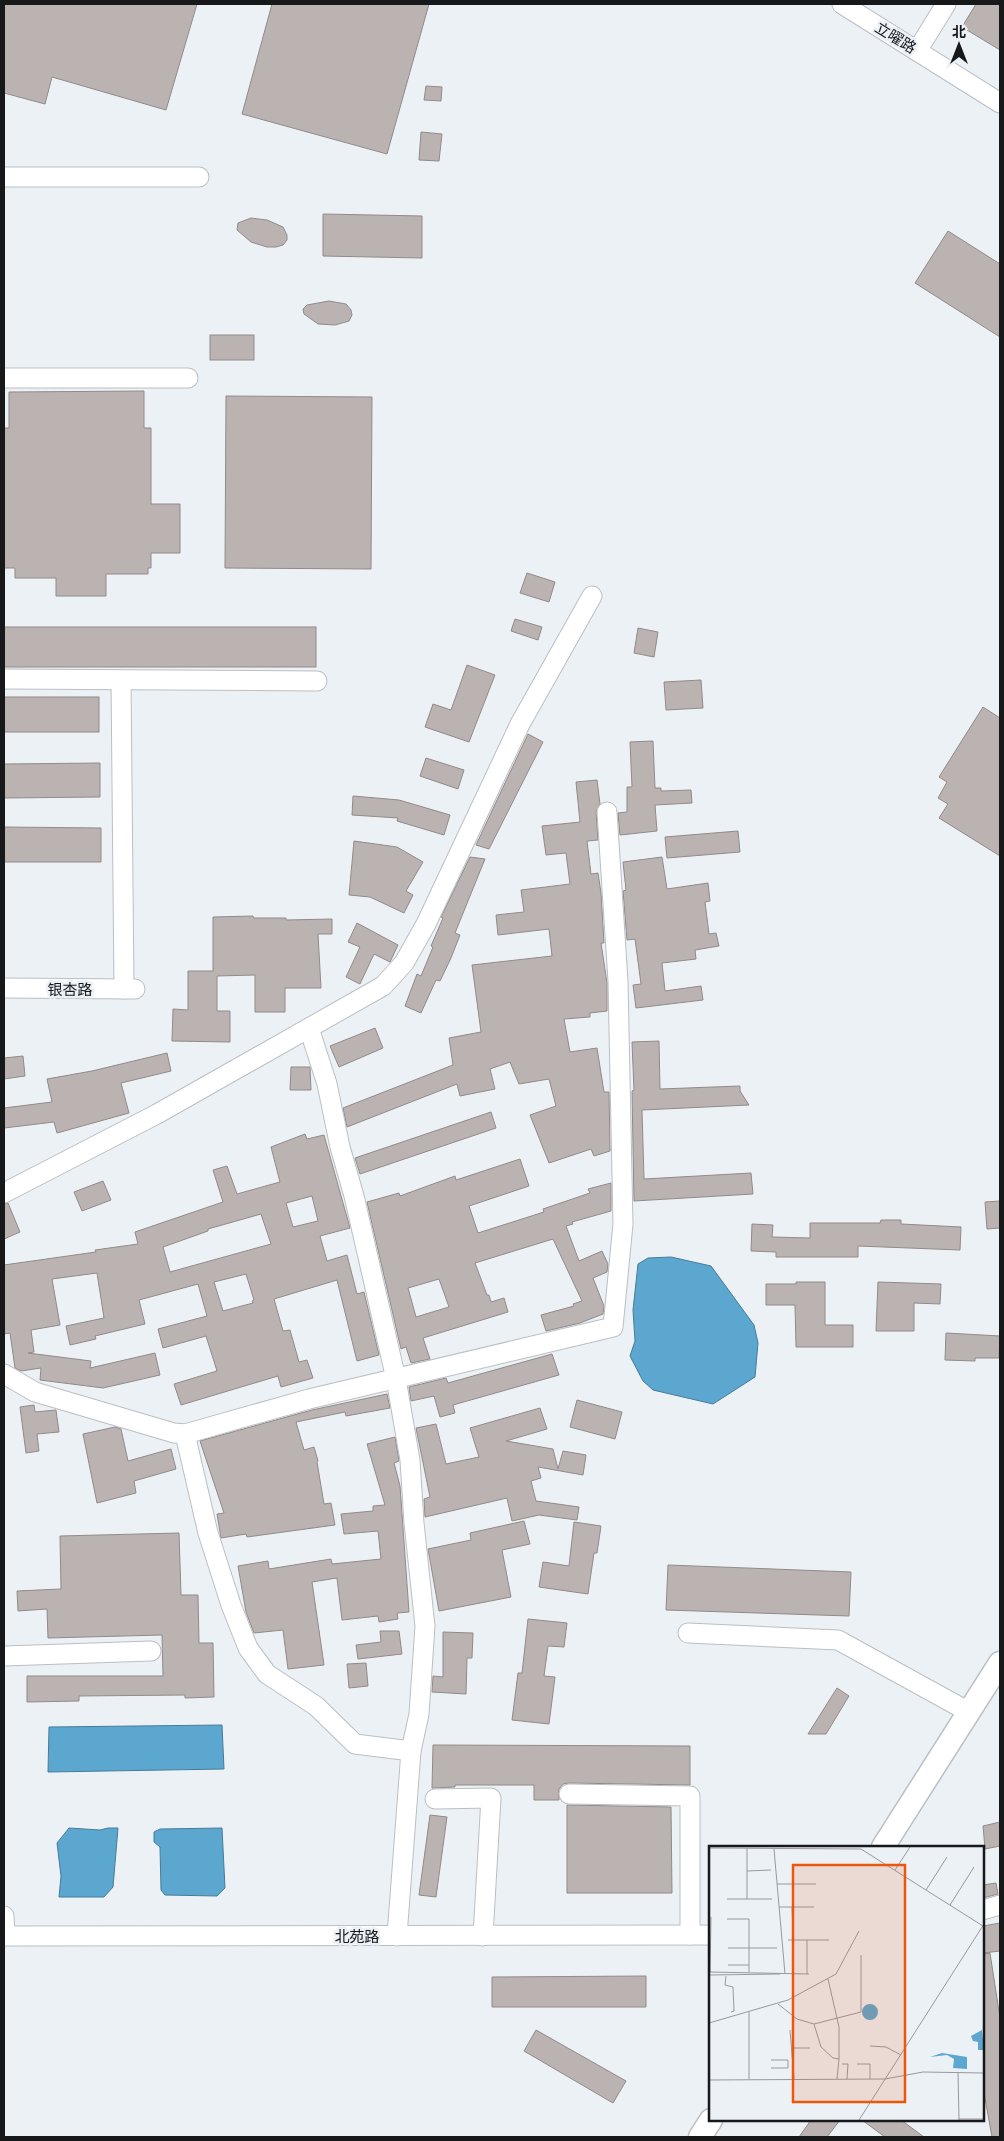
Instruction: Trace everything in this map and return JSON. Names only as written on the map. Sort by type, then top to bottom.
[{"type":"main road","points":[[884,1846],[1000,1663]]},
{"type":"main road","points":[[700,2137],[710,2121]]},
{"type":"street","name":"立曜路","points":[[842,4],[1000,103]]},
{"type":"street","points":[[917,51],[946,4]]},
{"type":"street","points":[[4,177],[199,177]]},
{"type":"street","points":[[4,378],[188,378]]},
{"type":"street","points":[[4,1193],[157,1114],[383,986],[404,963],[426,924],[520,724],[592,596]]},
{"type":"street","points":[[4,679],[317,681]]},
{"type":"street","name":"银杏路","points":[[4,988],[130,989],[121,680]]},
{"type":"street","points":[[4,1374],[35,1392],[174,1433],[185,1434],[309,1398],[613,1327],[623,1224],[618,981],[608,812]]},
{"type":"street","points":[[309,1028],[327,1084],[340,1147],[354,1196],[396,1379],[410,1460],[414,1523],[425,1626],[420,1714],[411,1751],[397,1936]]},
{"type":"street","points":[[185,1434],[208,1532],[231,1605],[248,1648],[267,1674],[316,1706],[356,1744],[411,1751]]},
{"type":"street","points":[[688,1633],[838,1640],[969,1712]]},
{"type":"street","points":[[4,1656],[151,1651]]},
{"type":"street","points":[[569,1794],[690,1796],[690,1935]]},
{"type":"street","points":[[435,1800],[491,1798],[483,1936]]},
{"type":"street","points":[[984,1910],[1000,1905]]},
{"type":"street","points":[[4,1916],[5,1936]]},
{"type":"street","name":"北苑路","points":[[5,1936],[709,1935]]},
{"type":"water","points":[[671,1257],[711,1266],[754,1325],[758,1343],[755,1377],[713,1404],[653,1390],[643,1381],[630,1356],[635,1341],[633,1310],[638,1264],[648,1258]]},
{"type":"water","points":[[222,1725],[224,1769],[48,1772],[49,1727]]},
{"type":"water","points":[[69,1828],[100,1830],[118,1828],[113,1887],[104,1897],[59,1897],[61,1876],[57,1843]]},
{"type":"water","points":[[222,1828],[225,1888],[217,1896],[165,1895],[161,1890],[160,1847],[154,1842],[154,1832],[160,1829]]},
{"type":"building","points":[[4,4],[197,4],[166,110],[52,77],[45,104],[4,93]]},
{"type":"building","points":[[272,4],[429,4],[387,154],[242,114]]},
{"type":"building","points":[[976,4],[1000,4],[1000,50],[962,27]]},
{"type":"building","points":[[426,86],[442,87],[441,101],[424,100]]},
{"type":"building","points":[[421,132],[442,134],[439,161],[419,160]]},
{"type":"building","points":[[323,214],[422,216],[422,258],[323,256]]},
{"type":"building","points":[[251,218],[267,220],[283,227],[287,240],[283,245],[276,247],[267,247],[251,242],[237,230],[238,223]]},
{"type":"building","points":[[948,231],[1000,264],[1000,337],[915,283]]},
{"type":"building","points":[[329,301],[346,304],[351,310],[352,315],[349,321],[335,325],[318,324],[304,314],[303,309],[307,305]]},
{"type":"building","points":[[210,335],[254,335],[254,360],[210,360]]},
{"type":"building","points":[[144,391],[144,428],[151,428],[151,504],[180,504],[180,553],[151,553],[151,568],[148,568],[148,574],[106,574],[106,596],[56,596],[56,578],[15,578],[15,568],[4,568],[4,428],[9,428],[9,392]]},
{"type":"building","points":[[226,396],[372,397],[371,569],[225,568]]},
{"type":"building","points":[[527,573],[555,582],[549,602],[520,593]]},
{"type":"building","points":[[515,619],[542,627],[538,640],[511,631]]},
{"type":"building","points":[[4,627],[316,627],[316,667],[4,667]]},
{"type":"building","points":[[638,628],[658,632],[654,657],[634,653]]},
{"type":"building","points":[[467,665],[495,675],[469,742],[425,727],[433,704],[451,710]]},
{"type":"building","points":[[701,680],[703,708],[666,710],[664,682]]},
{"type":"building","points":[[4,697],[99,697],[99,732],[4,732]]},
{"type":"building","points":[[983,707],[1000,718],[1000,856],[939,818],[948,804],[938,798],[947,782],[939,777]]},
{"type":"building","points":[[528,734],[543,742],[489,849],[476,845]]},
{"type":"building","points":[[653,741],[655,788],[661,788],[661,791],[691,790],[692,803],[655,805],[657,831],[620,835],[618,813],[627,812],[627,787],[632,787],[630,742]]},
{"type":"building","points":[[426,758],[464,770],[458,789],[420,776]]},
{"type":"building","points":[[100,763],[100,797],[4,798],[4,764]]},
{"type":"building","points":[[597,780],[600,804],[596,812],[598,840],[587,841],[591,874],[598,873],[601,893],[604,943],[601,943],[607,983],[607,1011],[590,1013],[590,1017],[564,1019],[570,1052],[597,1048],[604,1092],[609,1092],[610,1151],[594,1156],[591,1149],[549,1163],[530,1115],[556,1106],[549,1079],[519,1084],[510,1062],[490,1069],[495,1089],[460,1096],[457,1084],[347,1127],[343,1108],[453,1065],[449,1038],[481,1032],[472,965],[552,956],[549,929],[498,935],[496,915],[524,912],[521,890],[570,884],[566,853],[546,855],[542,826],[580,822],[576,782]]},
{"type":"building","points":[[353,796],[399,800],[450,815],[444,835],[397,821],[398,818],[352,815]]},
{"type":"building","points":[[4,827],[101,828],[101,862],[4,862]]},
{"type":"building","points":[[738,831],[740,852],[667,858],[665,837]]},
{"type":"building","points":[[354,841],[397,847],[423,862],[406,891],[413,895],[404,913],[370,897],[349,895]]},
{"type":"building","points":[[470,857],[485,859],[455,933],[460,935],[451,958],[440,981],[436,980],[421,1013],[405,1006],[417,974],[421,976],[443,918],[441,917]]},
{"type":"building","points":[[662,857],[667,889],[708,883],[710,901],[705,902],[709,934],[716,933],[719,946],[695,950],[696,959],[662,963],[665,991],[701,986],[703,1000],[636,1008],[633,985],[641,984],[635,939],[627,940],[623,891],[626,890],[623,862]]},
{"type":"building","points":[[253,916],[254,918],[286,918],[286,920],[332,919],[332,934],[318,934],[321,988],[285,988],[285,1012],[255,1012],[255,975],[217,976],[217,1011],[230,1011],[230,1042],[172,1041],[173,1009],[188,1010],[188,971],[213,971],[213,917]]},
{"type":"building","points":[[357,923],[398,945],[390,962],[374,954],[360,984],[346,977],[360,947],[348,942]]},
{"type":"building","points":[[375,1028],[383,1048],[339,1067],[330,1046]]},
{"type":"building","points":[[659,1041],[660,1089],[740,1086],[740,1091],[749,1105],[642,1110],[644,1179],[751,1173],[753,1194],[634,1201],[632,1042]]},
{"type":"building","points":[[167,1053],[171,1071],[121,1083],[129,1113],[57,1133],[54,1122],[4,1128],[4,1108],[52,1102],[47,1079],[92,1071]]},
{"type":"building","points":[[23,1056],[25,1076],[4,1079],[4,1058]]},
{"type":"building","points":[[291,1067],[310,1067],[311,1090],[290,1090]]},
{"type":"building","points":[[491,1112],[496,1128],[360,1174],[355,1158]]},
{"type":"building","points":[[305,1134],[307,1139],[324,1135],[350,1228],[320,1236],[327,1261],[347,1255],[357,1294],[364,1292],[379,1355],[357,1361],[337,1280],[274,1299],[283,1331],[290,1330],[299,1362],[307,1360],[313,1378],[281,1387],[278,1376],[181,1405],[174,1384],[217,1371],[206,1336],[163,1348],[158,1329],[207,1316],[198,1284],[139,1300],[145,1324],[95,1336],[96,1339],[70,1345],[66,1326],[104,1318],[97,1273],[52,1279],[60,1325],[31,1330],[34,1352],[28,1353],[91,1361],[90,1368],[155,1353],[160,1375],[103,1388],[40,1380],[41,1368],[21,1371],[15,1368],[10,1333],[4,1334],[4,1265],[138,1244],[135,1232],[223,1202],[213,1170],[227,1166],[237,1194],[280,1182],[271,1147]],"holes":[[[312,1196],[318,1221],[293,1227],[286,1203]],[[261,1214],[271,1244],[170,1272],[163,1247],[208,1231],[208,1229]],[[246,1274],[254,1300],[252,1301],[253,1303],[223,1311],[214,1282]]]},
{"type":"building","points":[[520,1159],[529,1186],[469,1206],[478,1233],[544,1212],[543,1209],[590,1193],[588,1189],[611,1183],[611,1211],[572,1222],[573,1224],[566,1226],[579,1261],[602,1251],[608,1264],[607,1272],[593,1278],[604,1306],[603,1314],[580,1323],[546,1331],[541,1315],[574,1306],[573,1304],[582,1301],[553,1239],[475,1263],[491,1302],[504,1298],[508,1312],[423,1338],[430,1359],[411,1363],[406,1347],[401,1349],[367,1202],[399,1193],[400,1196],[455,1176],[456,1180]],"holes":[[[439,1279],[449,1307],[416,1317],[408,1288]]]},
{"type":"building","points":[[103,1181],[111,1200],[82,1211],[74,1192]]},
{"type":"building","points":[[1000,1201],[1000,1228],[987,1229],[985,1202]]},
{"type":"building","points":[[8,1203],[20,1232],[4,1239],[4,1204]]},
{"type":"building","points":[[881,1220],[901,1220],[901,1224],[961,1227],[960,1250],[858,1246],[858,1257],[776,1257],[776,1252],[751,1251],[752,1224],[773,1225],[772,1237],[810,1238],[810,1223],[880,1223]]},
{"type":"building","points":[[796,1282],[825,1282],[825,1325],[853,1325],[853,1347],[796,1347],[795,1305],[766,1305],[766,1284],[796,1284]]},
{"type":"building","points":[[878,1282],[941,1284],[940,1304],[914,1303],[914,1331],[876,1331]]},
{"type":"building","points":[[946,1333],[1000,1336],[999,1358],[975,1358],[975,1361],[945,1360]]},
{"type":"building","points":[[552,1354],[559,1375],[453,1405],[455,1413],[440,1417],[434,1396],[411,1401],[409,1387],[446,1378],[448,1383]]},
{"type":"building","points":[[387,1394],[390,1408],[346,1416],[345,1412],[296,1422],[304,1450],[314,1447],[318,1461],[324,1504],[331,1503],[335,1525],[247,1537],[246,1534],[221,1538],[217,1514],[224,1513],[200,1441],[312,1410]]},
{"type":"building","points":[[577,1400],[622,1412],[615,1439],[570,1427]]},
{"type":"building","points":[[34,1405],[35,1412],[56,1410],[59,1432],[37,1434],[39,1451],[26,1453],[20,1407]]},
{"type":"building","points":[[540,1408],[547,1429],[506,1441],[553,1449],[558,1469],[563,1451],[586,1455],[583,1475],[538,1467],[541,1478],[531,1481],[536,1501],[579,1507],[577,1520],[539,1515],[512,1521],[507,1498],[425,1517],[424,1499],[430,1497],[416,1428],[436,1424],[446,1464],[479,1457],[470,1428]]},
{"type":"building","points":[[115,1427],[121,1429],[128,1461],[171,1449],[176,1469],[134,1481],[136,1493],[97,1503],[83,1434]]},
{"type":"building","points":[[395,1437],[399,1461],[394,1463],[400,1486],[409,1612],[397,1613],[398,1619],[379,1622],[378,1616],[342,1620],[337,1578],[312,1582],[324,1665],[288,1669],[283,1630],[254,1633],[246,1612],[238,1566],[268,1561],[269,1569],[331,1559],[332,1564],[381,1559],[378,1531],[344,1534],[341,1514],[373,1511],[373,1506],[385,1505],[367,1444]]},
{"type":"building","points":[[524,1521],[530,1544],[502,1550],[511,1597],[439,1611],[428,1549],[471,1540],[470,1533]]},
{"type":"building","points":[[574,1522],[601,1526],[597,1553],[594,1553],[588,1594],[539,1587],[543,1562],[569,1566]]},
{"type":"building","points":[[179,1533],[181,1595],[198,1595],[199,1643],[213,1643],[214,1697],[185,1698],[185,1695],[79,1696],[79,1701],[27,1702],[27,1676],[163,1676],[162,1635],[48,1638],[47,1609],[18,1611],[17,1591],[61,1589],[60,1536]]},
{"type":"building","points":[[668,1565],[851,1572],[849,1616],[666,1610]]},
{"type":"building","points":[[528,1619],[567,1623],[564,1647],[548,1646],[544,1676],[555,1677],[549,1724],[512,1720],[518,1673],[522,1673]]},
{"type":"building","points":[[380,1631],[399,1631],[402,1654],[358,1659],[356,1645],[381,1642]]},
{"type":"building","points":[[443,1632],[473,1633],[472,1658],[467,1658],[466,1694],[432,1692],[433,1676],[443,1677]]},
{"type":"building","points":[[366,1663],[368,1686],[349,1688],[347,1664]]},
{"type":"building","points":[[837,1688],[849,1696],[826,1734],[808,1734]]},
{"type":"building","points":[[433,1745],[690,1746],[690,1785],[569,1783],[563,1784],[559,1789],[559,1800],[534,1800],[534,1785],[455,1785],[455,1787],[432,1788]]},
{"type":"building","points":[[567,1805],[671,1807],[672,1893],[567,1893]]},
{"type":"building","points":[[430,1815],[447,1817],[436,1897],[419,1895]]},
{"type":"building","points":[[1000,1822],[1000,1846],[985,1849],[983,1826]]},
{"type":"building","points":[[996,1883],[998,1894],[984,1898],[984,1885]]},
{"type":"building","points":[[1000,1923],[1000,1951],[984,1953],[984,1926]]},
{"type":"building","points":[[990,1953],[1000,2018],[1000,2137],[992,2137],[984,2093],[984,1954]]},
{"type":"building","points":[[646,1976],[646,2007],[492,2007],[492,1977]]},
{"type":"building","points":[[536,2030],[626,2081],[613,2103],[524,2051]]},
{"type":"building","points":[[810,2121],[839,2121],[827,2137],[799,2137]]},
{"type":"building","points":[[863,2121],[902,2121],[924,2137],[885,2137]]}]
